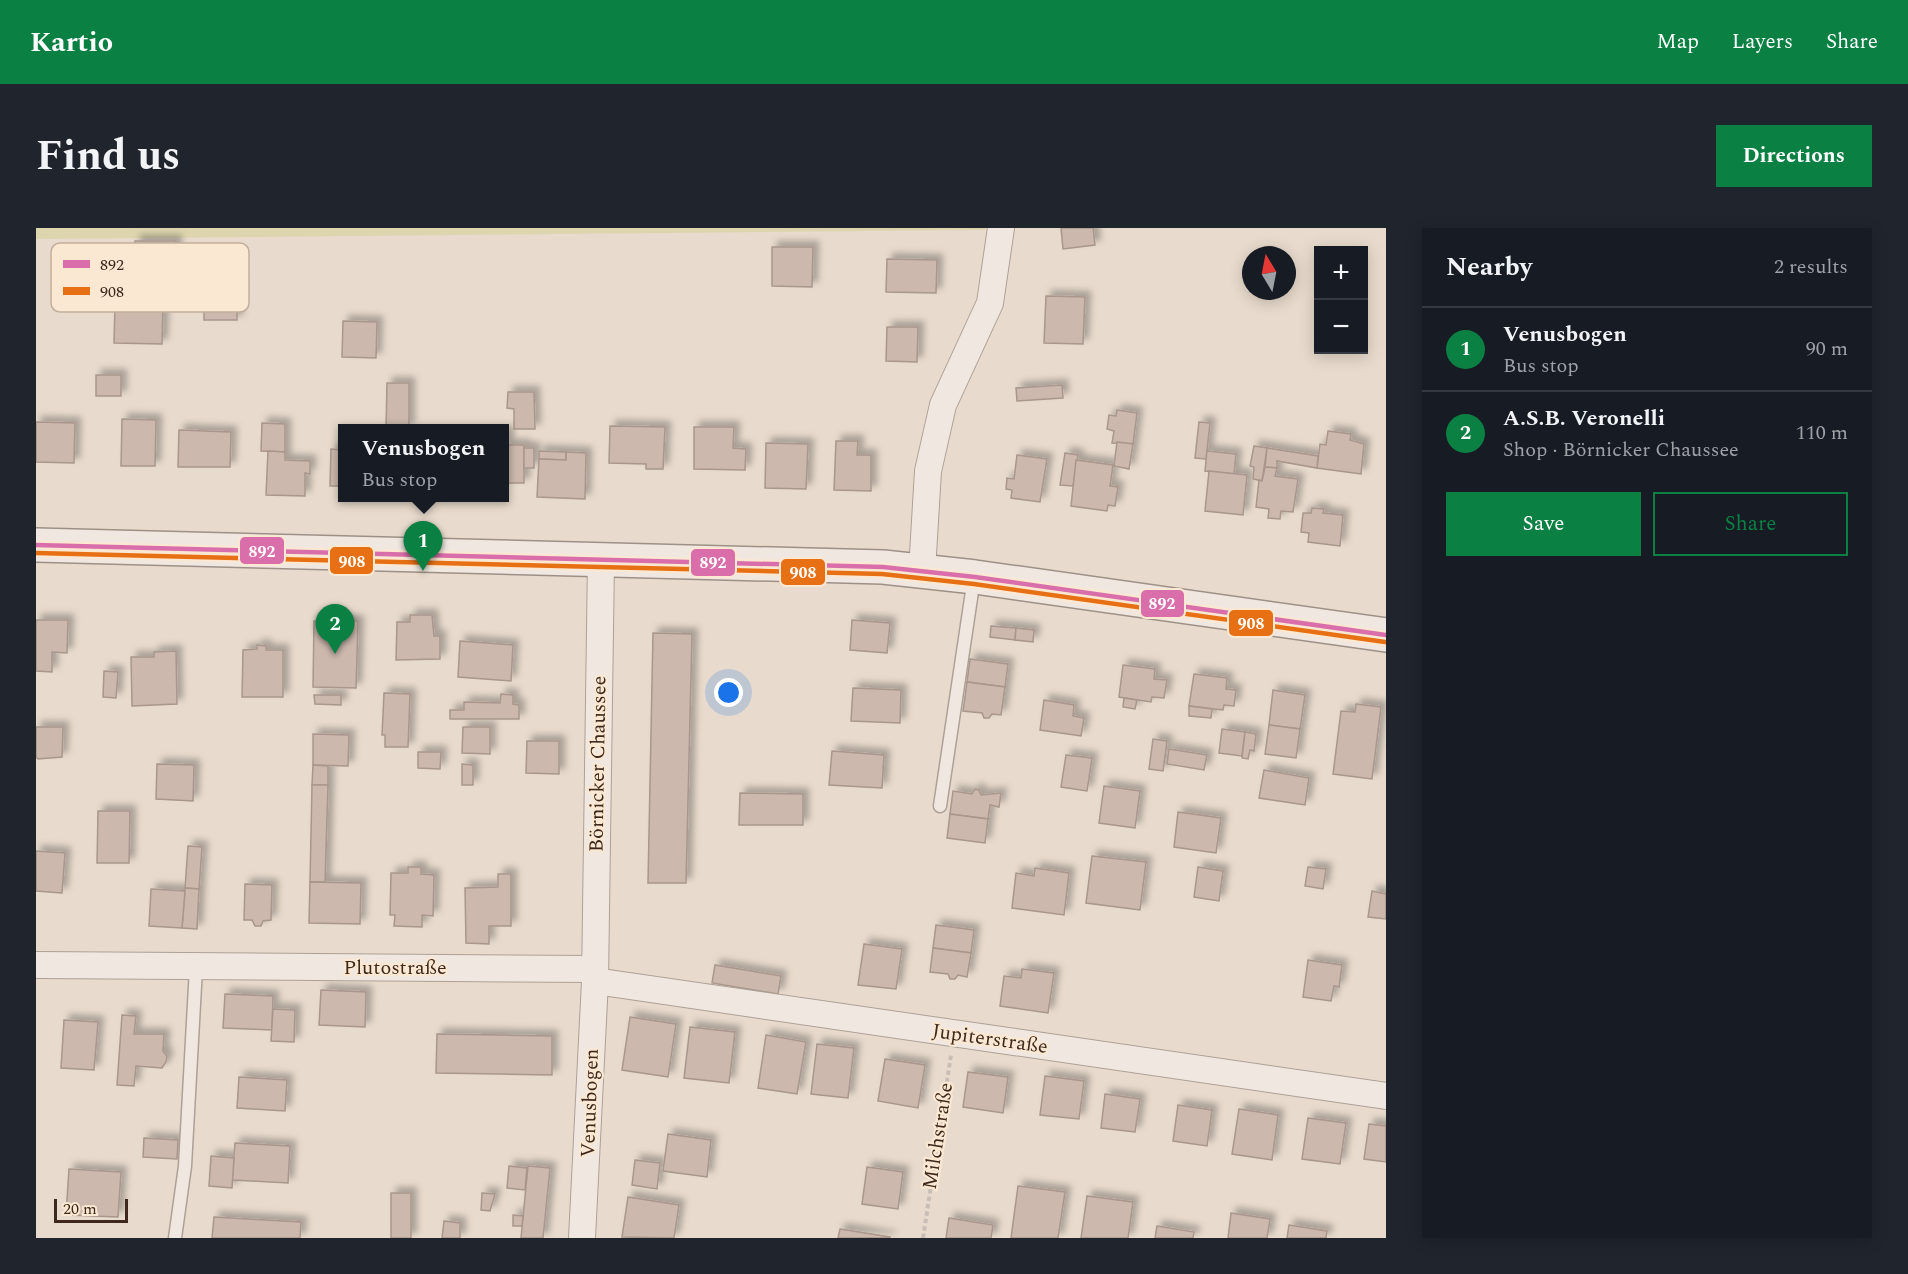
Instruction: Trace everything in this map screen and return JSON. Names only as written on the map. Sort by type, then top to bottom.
[{"type":"main road","points":[[36,545],[601,560],[773,562],[923,556],[975,577],[1386,635]]},
{"type":"street","points":[[923,556],[928,471],[943,405],[990,303],[1001,228]]},
{"type":"street","name":"Börnicker Chaussee","points":[[595,975],[601,560]]},
{"type":"street","name":"Plutostraße","points":[[36,965],[595,975]]},
{"type":"street","name":"Jupiterstraße","points":[[595,975],[954,1034],[1386,1096]]},
{"type":"street","name":"Venusbogen","points":[[582,1238],[595,975]]},
{"type":"lane","points":[[940,806],[975,577]]},
{"type":"lane","points":[[175,1238],[185,1166],[196,968]]},
{"type":"path","name":"Milchstraße","points":[[923,1238],[954,1034]]},
{"type":"shaded area","points":[[36,228],[985,228],[985,230],[36,239]]},
{"type":"building","points":[[1061,228],[1093,228],[1095,245],[1063,249]]},
{"type":"building","points":[[135,241],[176,241],[176,243],[135,243]]},
{"type":"building","points":[[772,247],[813,247],[812,287],[772,286]]},
{"type":"building","points":[[887,259],[937,260],[936,293],[886,292]]},
{"type":"building","points":[[1046,296],[1085,297],[1083,344],[1044,343]]},
{"type":"building","points":[[115,312],[163,312],[162,344],[114,343]]},
{"type":"building","points":[[204,312],[237,312],[237,320],[204,320]]},
{"type":"building","points":[[343,321],[377,322],[376,358],[342,357]]},
{"type":"building","points":[[887,327],[918,327],[917,362],[886,361]]},
{"type":"building","points":[[96,375],[121,375],[121,396],[96,396]]},
{"type":"building","points":[[387,383],[409,383],[409,424],[386,424]]},
{"type":"building","points":[[1062,385],[1063,398],[1017,401],[1016,388]]},
{"type":"building","points":[[508,392],[534,392],[535,429],[514,429],[514,409],[507,408]]},
{"type":"building","points":[[1117,410],[1137,413],[1133,444],[1112,443],[1114,431],[1107,429],[1109,415],[1116,416]]},
{"type":"building","points":[[122,419],[156,420],[155,466],[121,466]]},
{"type":"building","points":[[36,422],[75,423],[74,463],[36,462]]},
{"type":"building","points":[[1199,422],[1210,423],[1206,459],[1195,458]]},
{"type":"building","points":[[262,423],[285,424],[285,452],[261,451]]},
{"type":"building","points":[[610,426],[665,427],[663,469],[646,469],[646,464],[609,463]]},
{"type":"building","points":[[694,427],[734,427],[733,448],[746,449],[745,470],[694,469]]},
{"type":"building","points":[[179,430],[231,432],[230,467],[178,467]]},
{"type":"building","points":[[1328,431],[1351,434],[1350,440],[1364,444],[1361,474],[1317,468],[1320,444],[1326,445]]},
{"type":"building","points":[[836,441],[858,441],[857,455],[871,455],[871,491],[834,490]]},
{"type":"building","points":[[1117,442],[1133,444],[1129,469],[1114,466]]},
{"type":"building","points":[[766,443],[808,444],[806,489],[765,488]]},
{"type":"building","points":[[509,445],[524,445],[524,483],[509,483]]},
{"type":"building","points":[[1254,446],[1267,448],[1262,481],[1253,479],[1254,467],[1250,466]]},
{"type":"building","points":[[524,448],[534,448],[534,468],[524,468]]},
{"type":"building","points":[[1267,448],[1318,456],[1317,468],[1277,461],[1277,468],[1265,467]]},
{"type":"building","points":[[331,449],[338,450],[338,486],[330,486]]},
{"type":"building","points":[[268,451],[285,452],[285,460],[310,461],[310,474],[305,473],[305,496],[266,495]]},
{"type":"building","points":[[539,451],[566,452],[566,460],[539,459]]},
{"type":"building","points":[[1207,451],[1236,454],[1234,474],[1205,471]]},
{"type":"building","points":[[566,452],[586,453],[585,499],[537,497],[539,459],[566,460]]},
{"type":"building","points":[[1065,453],[1078,455],[1073,486],[1060,485]]},
{"type":"building","points":[[1017,455],[1047,459],[1040,502],[1011,498],[1012,490],[1006,489],[1007,478],[1014,479]]},
{"type":"building","points":[[1076,460],[1113,465],[1110,486],[1118,487],[1115,506],[1108,505],[1107,511],[1071,506]]},
{"type":"building","points":[[1265,467],[1277,468],[1275,476],[1298,479],[1293,512],[1281,511],[1280,519],[1268,518],[1269,509],[1256,507],[1259,480],[1262,481]]},
{"type":"building","points":[[1209,471],[1247,475],[1243,515],[1205,511]]},
{"type":"building","points":[[1312,508],[1324,509],[1323,513],[1343,515],[1340,546],[1308,542],[1309,533],[1301,532],[1303,513],[1311,513]]},
{"type":"building","points":[[410,615],[432,615],[434,636],[440,636],[440,659],[396,660],[397,622],[410,622]]},
{"type":"building","points":[[36,620],[68,620],[67,653],[52,652],[52,672],[36,671]]},
{"type":"building","points":[[852,620],[890,623],[887,653],[850,650]]},
{"type":"building","points":[[314,621],[358,621],[356,688],[313,687]]},
{"type":"building","points":[[991,626],[1016,628],[1015,640],[990,637]]},
{"type":"building","points":[[1016,628],[1034,630],[1033,642],[1015,640]]},
{"type":"building","points":[[653,633],[692,634],[686,883],[648,883]]},
{"type":"building","points":[[460,641],[513,645],[511,681],[458,677]]},
{"type":"building","points":[[257,645],[266,646],[266,650],[283,650],[283,697],[242,697],[243,650],[257,649]]},
{"type":"building","points":[[176,651],[177,704],[132,706],[131,657],[154,657],[154,652]]},
{"type":"building","points":[[970,659],[1008,664],[1005,687],[967,682]]},
{"type":"building","points":[[1123,665],[1155,669],[1154,679],[1167,680],[1164,698],[1152,697],[1151,702],[1119,697]]},
{"type":"building","points":[[104,671],[118,672],[116,698],[103,697]]},
{"type":"building","points":[[1194,674],[1227,678],[1226,689],[1236,690],[1234,706],[1224,705],[1223,710],[1189,706]]},
{"type":"building","points":[[967,682],[1005,687],[1001,715],[992,714],[989,718],[984,718],[982,713],[963,711]]},
{"type":"building","points":[[853,688],[901,690],[900,723],[851,721]]},
{"type":"building","points":[[1273,690],[1305,695],[1300,729],[1269,725]]},
{"type":"building","points":[[384,693],[410,694],[408,747],[385,747],[385,735],[382,735]]},
{"type":"building","points":[[501,694],[513,695],[513,704],[519,705],[519,719],[450,719],[450,710],[464,710],[464,702],[500,703]]},
{"type":"building","points":[[314,695],[341,695],[341,705],[315,704]]},
{"type":"building","points":[[1124,698],[1137,700],[1135,709],[1123,707]]},
{"type":"building","points":[[1044,700],[1074,705],[1073,716],[1084,718],[1081,736],[1040,730]]},
{"type":"building","points":[[1356,704],[1381,707],[1372,779],[1333,774],[1341,711],[1355,712]]},
{"type":"building","points":[[1189,706],[1212,709],[1211,718],[1189,716]]},
{"type":"building","points":[[1269,725],[1300,729],[1296,758],[1265,754]]},
{"type":"building","points":[[36,727],[63,727],[62,757],[38,759],[36,757]]},
{"type":"building","points":[[463,727],[490,727],[490,754],[462,753]]},
{"type":"building","points":[[1222,729],[1245,732],[1242,756],[1219,753]]},
{"type":"building","points":[[1245,732],[1256,734],[1254,751],[1250,750],[1248,759],[1242,758]]},
{"type":"building","points":[[313,734],[349,735],[348,766],[313,765]]},
{"type":"building","points":[[1153,739],[1167,741],[1163,771],[1149,769]]},
{"type":"building","points":[[527,741],[559,741],[559,774],[526,773]]},
{"type":"building","points":[[1169,749],[1207,755],[1204,770],[1167,764]]},
{"type":"building","points":[[832,751],[884,755],[882,788],[829,785]]},
{"type":"building","points":[[418,752],[441,752],[440,769],[418,768]]},
{"type":"building","points":[[1066,755],[1092,758],[1087,791],[1061,787]]},
{"type":"building","points":[[157,764],[194,765],[193,801],[156,799]]},
{"type":"building","points":[[462,764],[473,765],[473,785],[462,785]]},
{"type":"building","points":[[313,765],[328,766],[328,785],[312,785]]},
{"type":"building","points":[[1264,770],[1309,778],[1305,805],[1259,798]]},
{"type":"building","points":[[312,785],[328,785],[325,882],[310,882]]},
{"type":"building","points":[[1104,786],[1140,791],[1135,828],[1099,823]]},
{"type":"building","points":[[975,789],[979,790],[981,795],[1001,793],[999,807],[990,805],[988,819],[950,814],[953,791],[972,794]]},
{"type":"building","points":[[740,793],[803,794],[803,825],[739,825]]},
{"type":"building","points":[[98,811],[130,811],[129,863],[97,863]]},
{"type":"building","points":[[1178,812],[1221,818],[1216,853],[1174,847]]},
{"type":"building","points":[[950,814],[988,819],[985,843],[947,838]]},
{"type":"building","points":[[188,846],[202,847],[199,889],[185,888]]},
{"type":"building","points":[[36,851],[65,853],[62,893],[36,891]]},
{"type":"building","points":[[1092,856],[1146,862],[1140,910],[1086,903]]},
{"type":"building","points":[[408,867],[421,867],[421,874],[434,875],[433,916],[422,915],[422,927],[394,926],[395,915],[390,915],[391,873],[408,873]]},
{"type":"building","points":[[1198,867],[1223,871],[1219,901],[1194,897]]},
{"type":"building","points":[[1308,867],[1326,869],[1323,889],[1305,886]]},
{"type":"building","points":[[1035,868],[1069,873],[1064,915],[1012,908],[1016,873],[1034,876]]},
{"type":"building","points":[[498,874],[511,874],[511,926],[489,926],[489,944],[466,943],[465,888],[498,887]]},
{"type":"building","points":[[310,882],[361,883],[360,924],[309,923]]},
{"type":"building","points":[[245,884],[272,885],[271,920],[263,921],[261,926],[255,926],[252,920],[244,920]]},
{"type":"building","points":[[185,888],[199,889],[197,929],[182,928]]},
{"type":"building","points":[[151,889],[185,891],[182,928],[149,926]]},
{"type":"building","points":[[1372,891],[1386,894],[1386,919],[1368,917]]},
{"type":"building","points":[[936,925],[974,930],[971,953],[933,948]]},
{"type":"building","points":[[864,944],[902,949],[896,989],[858,985]]},
{"type":"building","points":[[933,948],[971,953],[967,977],[958,975],[955,979],[950,979],[948,974],[930,972]]},
{"type":"building","points":[[1308,960],[1342,965],[1339,987],[1334,986],[1331,1001],[1303,997]]},
{"type":"building","points":[[715,965],[781,976],[778,994],[712,983]]},
{"type":"building","points":[[1022,969],[1054,973],[1048,1013],[1000,1006],[1004,976],[1021,978]]},
{"type":"building","points":[[321,990],[366,992],[365,1027],[319,1025]]},
{"type":"building","points":[[225,994],[273,996],[272,1030],[223,1028]]},
{"type":"building","points":[[273,1009],[295,1010],[294,1042],[271,1041]]},
{"type":"building","points":[[122,1015],[136,1016],[134,1034],[164,1034],[163,1051],[167,1056],[166,1062],[162,1068],[136,1066],[134,1086],[117,1085]]},
{"type":"building","points":[[630,1017],[676,1024],[668,1077],[622,1070]]},
{"type":"building","points":[[64,1020],[98,1022],[94,1070],[61,1068]]},
{"type":"building","points":[[690,1027],[735,1032],[729,1083],[684,1078]]},
{"type":"building","points":[[437,1034],[552,1036],[552,1075],[436,1073]]},
{"type":"building","points":[[766,1035],[806,1042],[797,1094],[758,1088]]},
{"type":"building","points":[[817,1044],[854,1048],[848,1098],[811,1094]]},
{"type":"building","points":[[885,1059],[925,1065],[918,1108],[878,1101]]},
{"type":"building","points":[[968,1072],[1008,1077],[1003,1113],[963,1107]]},
{"type":"building","points":[[1045,1076],[1084,1081],[1079,1119],[1040,1115]]},
{"type":"building","points":[[239,1077],[287,1080],[285,1111],[237,1108]]},
{"type":"building","points":[[1105,1094],[1140,1099],[1135,1132],[1101,1128]]},
{"type":"building","points":[[1178,1105],[1212,1110],[1207,1146],[1173,1141]]},
{"type":"building","points":[[1239,1109],[1278,1115],[1272,1160],[1232,1154]]},
{"type":"building","points":[[1308,1118],[1346,1123],[1340,1164],[1302,1159]]},
{"type":"building","points":[[1369,1124],[1386,1126],[1386,1162],[1364,1159]]},
{"type":"building","points":[[668,1134],[711,1140],[707,1177],[663,1171]]},
{"type":"building","points":[[144,1138],[178,1140],[177,1159],[143,1157]]},
{"type":"building","points":[[235,1143],[290,1146],[288,1183],[232,1180]]},
{"type":"building","points":[[211,1156],[234,1158],[232,1188],[209,1186]]},
{"type":"building","points":[[635,1160],[660,1163],[657,1189],[632,1185]]},
{"type":"building","points":[[509,1166],[527,1168],[525,1190],[507,1188]]},
{"type":"building","points":[[528,1166],[550,1168],[543,1238],[521,1238]]},
{"type":"building","points":[[867,1167],[903,1172],[898,1209],[862,1204]]},
{"type":"building","points":[[69,1169],[121,1172],[118,1217],[66,1215]]},
{"type":"building","points":[[1018,1186],[1065,1192],[1058,1238],[1011,1238]]},
{"type":"building","points":[[391,1193],[411,1193],[411,1238],[391,1238]]},
{"type":"building","points":[[482,1193],[495,1194],[490,1211],[481,1210]]},
{"type":"building","points":[[1087,1196],[1133,1202],[1128,1238],[1081,1238]]},
{"type":"building","points":[[628,1197],[679,1205],[674,1238],[622,1237]]},
{"type":"building","points":[[1231,1213],[1270,1219],[1267,1238],[1228,1238]]},
{"type":"building","points":[[513,1215],[523,1216],[522,1226],[513,1226]]},
{"type":"building","points":[[214,1217],[301,1222],[300,1238],[212,1238]]},
{"type":"building","points":[[949,1218],[993,1225],[991,1238],[946,1238]]},
{"type":"building","points":[[444,1221],[460,1223],[460,1238],[442,1238]]},
{"type":"building","points":[[1289,1225],[1327,1231],[1326,1238],[1287,1238]]},
{"type":"building","points":[[1157,1226],[1194,1232],[1193,1238],[1155,1238]]},
{"type":"building","points":[[840,1229],[890,1237],[890,1238],[838,1238]]},
{"type":"transit line","name":"892","points":[[36,545],[883,567],[975,577],[1386,635]]},
{"type":"transit line","name":"908","points":[[36,553],[882,574],[974,584],[1385,642]]},
{"type":"place","name":"Venusbogen","points":[[423,571]]},
{"type":"place","name":"A.S.B. Veronelli","points":[[335,654]]}]
